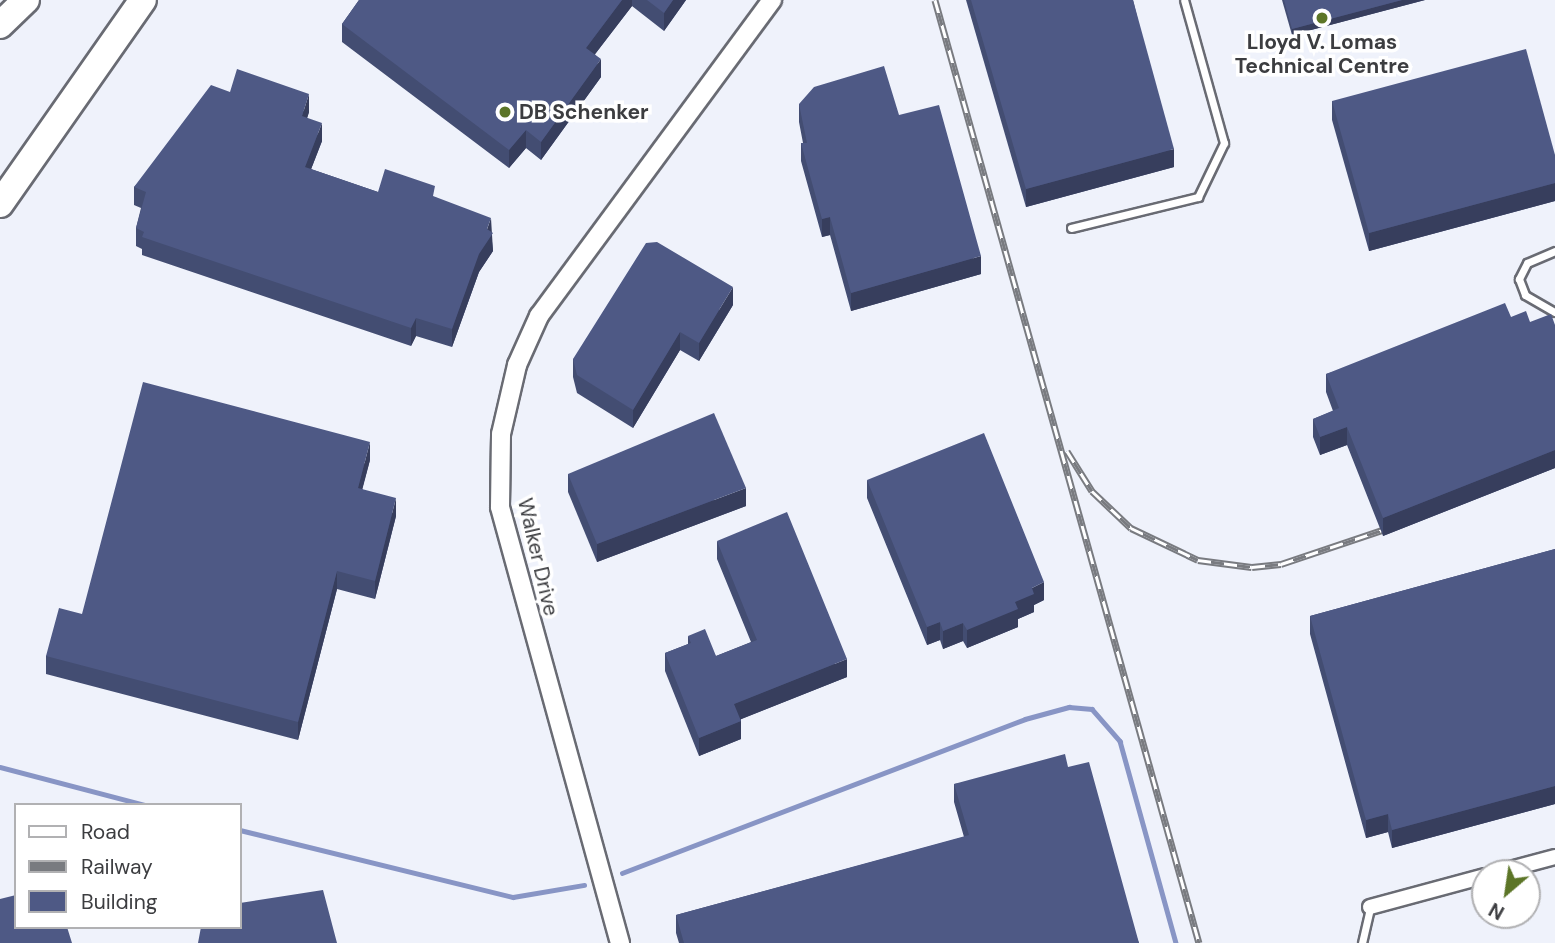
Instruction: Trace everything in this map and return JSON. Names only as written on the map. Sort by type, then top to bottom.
[{"type":"highway","points":[[0,25],[26,0]]},
{"type":"highway","points":[[0,204],[143,0]]},
{"type":"street","name":"Walker Drive","points":[[620,943],[500,507],[501,433],[517,365],[539,316],[772,0]]},
{"type":"street","points":[[1370,907],[1471,880]]},
{"type":"lane","points":[[1071,228],[1198,197],[1224,143],[1184,0]]},
{"type":"lane","points":[[1555,251],[1522,269],[1519,279],[1525,295],[1555,312]]},
{"type":"lane","points":[[1363,943],[1370,907]]},
{"type":"building","name":"DB Schenker","points":[[359,0],[622,0],[586,48],[601,59],[541,142],[526,130],[509,150],[342,24]]},
{"type":"building","points":[[647,0],[673,0],[664,13]]},
{"type":"building","points":[[971,0],[1133,0],[1174,149],[1026,189]]},
{"type":"building","name":"Lloyd V. Lomas Technical Centre","points":[[1284,0],[1402,0],[1292,29]]},
{"type":"building","points":[[1526,49],[1555,155],[1555,183],[1369,233],[1332,101]]},
{"type":"building","points":[[884,66],[899,115],[939,105],[981,256],[851,293],[830,217],[822,219],[801,143],[807,143],[799,104],[814,87]]},
{"type":"building","points":[[237,69],[309,94],[302,116],[322,123],[305,167],[378,192],[385,169],[435,186],[433,196],[491,218],[487,229],[493,233],[479,254],[452,329],[416,318],[411,328],[142,237],[144,232],[136,228],[146,192],[134,187],[211,85],[230,92]]},
{"type":"building","points":[[657,242],[733,287],[699,343],[680,332],[633,410],[577,375],[573,359],[646,243]]},
{"type":"building","points":[[1505,303],[1511,317],[1526,311],[1530,322],[1551,314],[1555,325],[1555,450],[1383,518],[1347,427],[1320,437],[1313,419],[1339,408],[1326,374]]},
{"type":"building","points":[[143,382],[370,442],[358,488],[396,498],[375,581],[337,571],[298,722],[46,656],[59,608],[82,614]]},
{"type":"building","points":[[714,413],[746,488],[597,544],[568,474]]},
{"type":"building","points":[[984,433],[1044,582],[1032,588],[1034,594],[1015,602],[1018,609],[967,630],[963,623],[943,631],[940,622],[927,627],[867,480]]},
{"type":"building","points":[[787,512],[847,659],[734,704],[741,721],[699,738],[665,653],[691,643],[688,636],[705,629],[716,656],[757,640],[717,541]]},
{"type":"building","points":[[1555,549],[1555,786],[1392,830],[1388,814],[1366,820],[1310,616]]},
{"type":"building","points":[[1065,754],[1068,767],[1089,762],[1139,943],[684,943],[676,915],[969,835],[954,784]]},
{"type":"building","points":[[323,890],[337,943],[198,943],[201,929],[242,929],[242,903]]},
{"type":"building","points":[[14,896],[14,929],[68,929],[72,943],[0,943],[0,899]]},
{"type":"waterway","points":[[622,873],[1025,719],[1069,707],[1092,709],[1120,741],[1176,943]]},
{"type":"waterway","points":[[0,767],[137,803]]},
{"type":"waterway","points":[[242,830],[513,897],[584,885]]},
{"type":"railway","points":[[935,0],[1199,943]]},
{"type":"railway","points":[[1067,451],[1092,491],[1131,528],[1198,560],[1252,567],[1281,564],[1400,524]]},
{"type":"place","name":"Lloyd V. Lomas Technical Centre","points":[[1322,18]]},
{"type":"place","name":"DB Schenker","points":[[505,112]]}]
